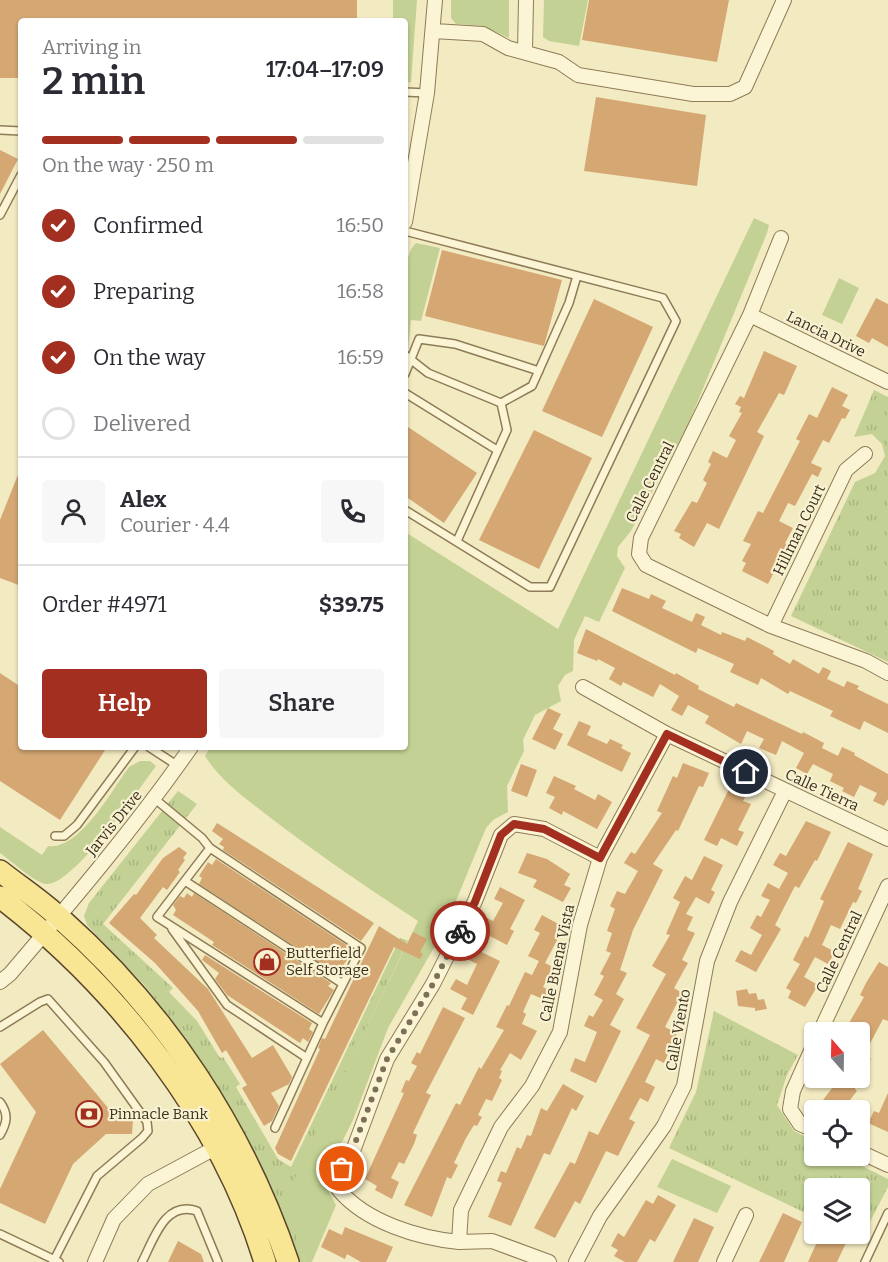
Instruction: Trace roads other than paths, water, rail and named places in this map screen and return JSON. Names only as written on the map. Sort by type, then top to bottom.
[{"type":"main road","points":[[0,871],[59,917],[150,1010],[194,1068],[236,1137],[268,1205],[288,1262]]},
{"type":"main road","points":[[0,897],[62,948],[121,1010],[167,1069],[235,1187],[265,1262]]},
{"type":"street","points":[[408,204],[427,93],[435,0]]},
{"type":"street","points":[[525,51],[526,0]]},
{"type":"street","points":[[434,31],[483,34],[508,48],[559,62],[578,75],[693,94],[730,94],[745,87],[783,0]]},
{"type":"street","name":"Calle Central","points":[[781,238],[750,315],[640,538],[639,554],[645,565],[771,626],[866,661],[888,673]]},
{"type":"street","name":"Lancia Drive","points":[[750,315],[888,382]]},
{"type":"street","name":"Hillman Court","points":[[771,626],[846,470],[865,454]]},
{"type":"street","name":"Calle Tierra","points":[[583,687],[667,734],[888,839]]},
{"type":"street","name":"Calle Buena Vista","points":[[459,1242],[461,1210],[501,1127],[532,1086],[560,1032],[580,925],[600,858],[667,734]]},
{"type":"street","name":"Jarvis Drive","points":[[0,982],[59,917],[155,799],[189,750]]},
{"type":"street","name":"Calle Viento","points":[[576,1262],[600,1216],[664,1126],[684,1086],[707,961],[730,902],[785,791]]},
{"type":"street","points":[[549,1262],[492,1241],[459,1242],[436,1239],[405,1230],[352,1205],[339,1190],[342,1169],[352,1151],[387,1059],[443,964],[475,902],[501,835],[514,824],[544,829],[600,858]]},
{"type":"street","name":"Calle Central","points":[[825,1022],[888,886]]},
{"type":"street","points":[[804,1066],[793,1091],[790,1109],[800,1124],[804,1126]]},
{"type":"street","points":[[95,1262],[114,1219],[148,1184],[214,1148]]},
{"type":"street","points":[[870,1157],[888,1165]]},
{"type":"street","points":[[724,1262],[746,1215]]},
{"type":"lane","points":[[408,92],[427,93]]},
{"type":"lane","points":[[0,130],[18,131]]},
{"type":"lane","points":[[0,215],[18,181]]},
{"type":"lane","points":[[408,232],[663,298],[676,321],[550,587],[530,587],[408,512]]},
{"type":"lane","points":[[501,403],[532,386],[569,303],[577,276]]},
{"type":"lane","points":[[408,356],[419,339],[455,344],[538,371]]},
{"type":"lane","points":[[408,360],[428,373],[501,403]]},
{"type":"lane","points":[[408,395],[497,450]]},
{"type":"lane","points":[[457,541],[507,430],[501,403]]},
{"type":"lane","points":[[55,836],[64,836],[77,825],[133,750]]},
{"type":"lane","points":[[154,750],[178,766]]},
{"type":"lane","points":[[155,799],[202,838],[210,849],[361,948],[323,1023],[275,1128]]},
{"type":"lane","points":[[210,849],[157,917],[323,1023]]},
{"type":"lane","points":[[185,882],[343,984]]},
{"type":"lane","points":[[168,924],[227,1005],[307,1058]]},
{"type":"lane","points":[[0,1027],[48,999],[104,1062],[147,1122],[148,1131],[97,1176],[56,1261],[0,1234]]},
{"type":"lane","points":[[0,1102],[6,1114],[6,1124],[0,1135]]},
{"type":"lane","points":[[142,1262],[164,1220],[174,1210],[186,1207],[197,1211],[218,1262]]},
{"type":"lane","points":[[865,1262],[888,1213]]},
{"type":"place","name":"Butterfield Self Storage","points":[[267,962]]},
{"type":"place","name":"Pinnacle Bank","points":[[89,1114]]}]
